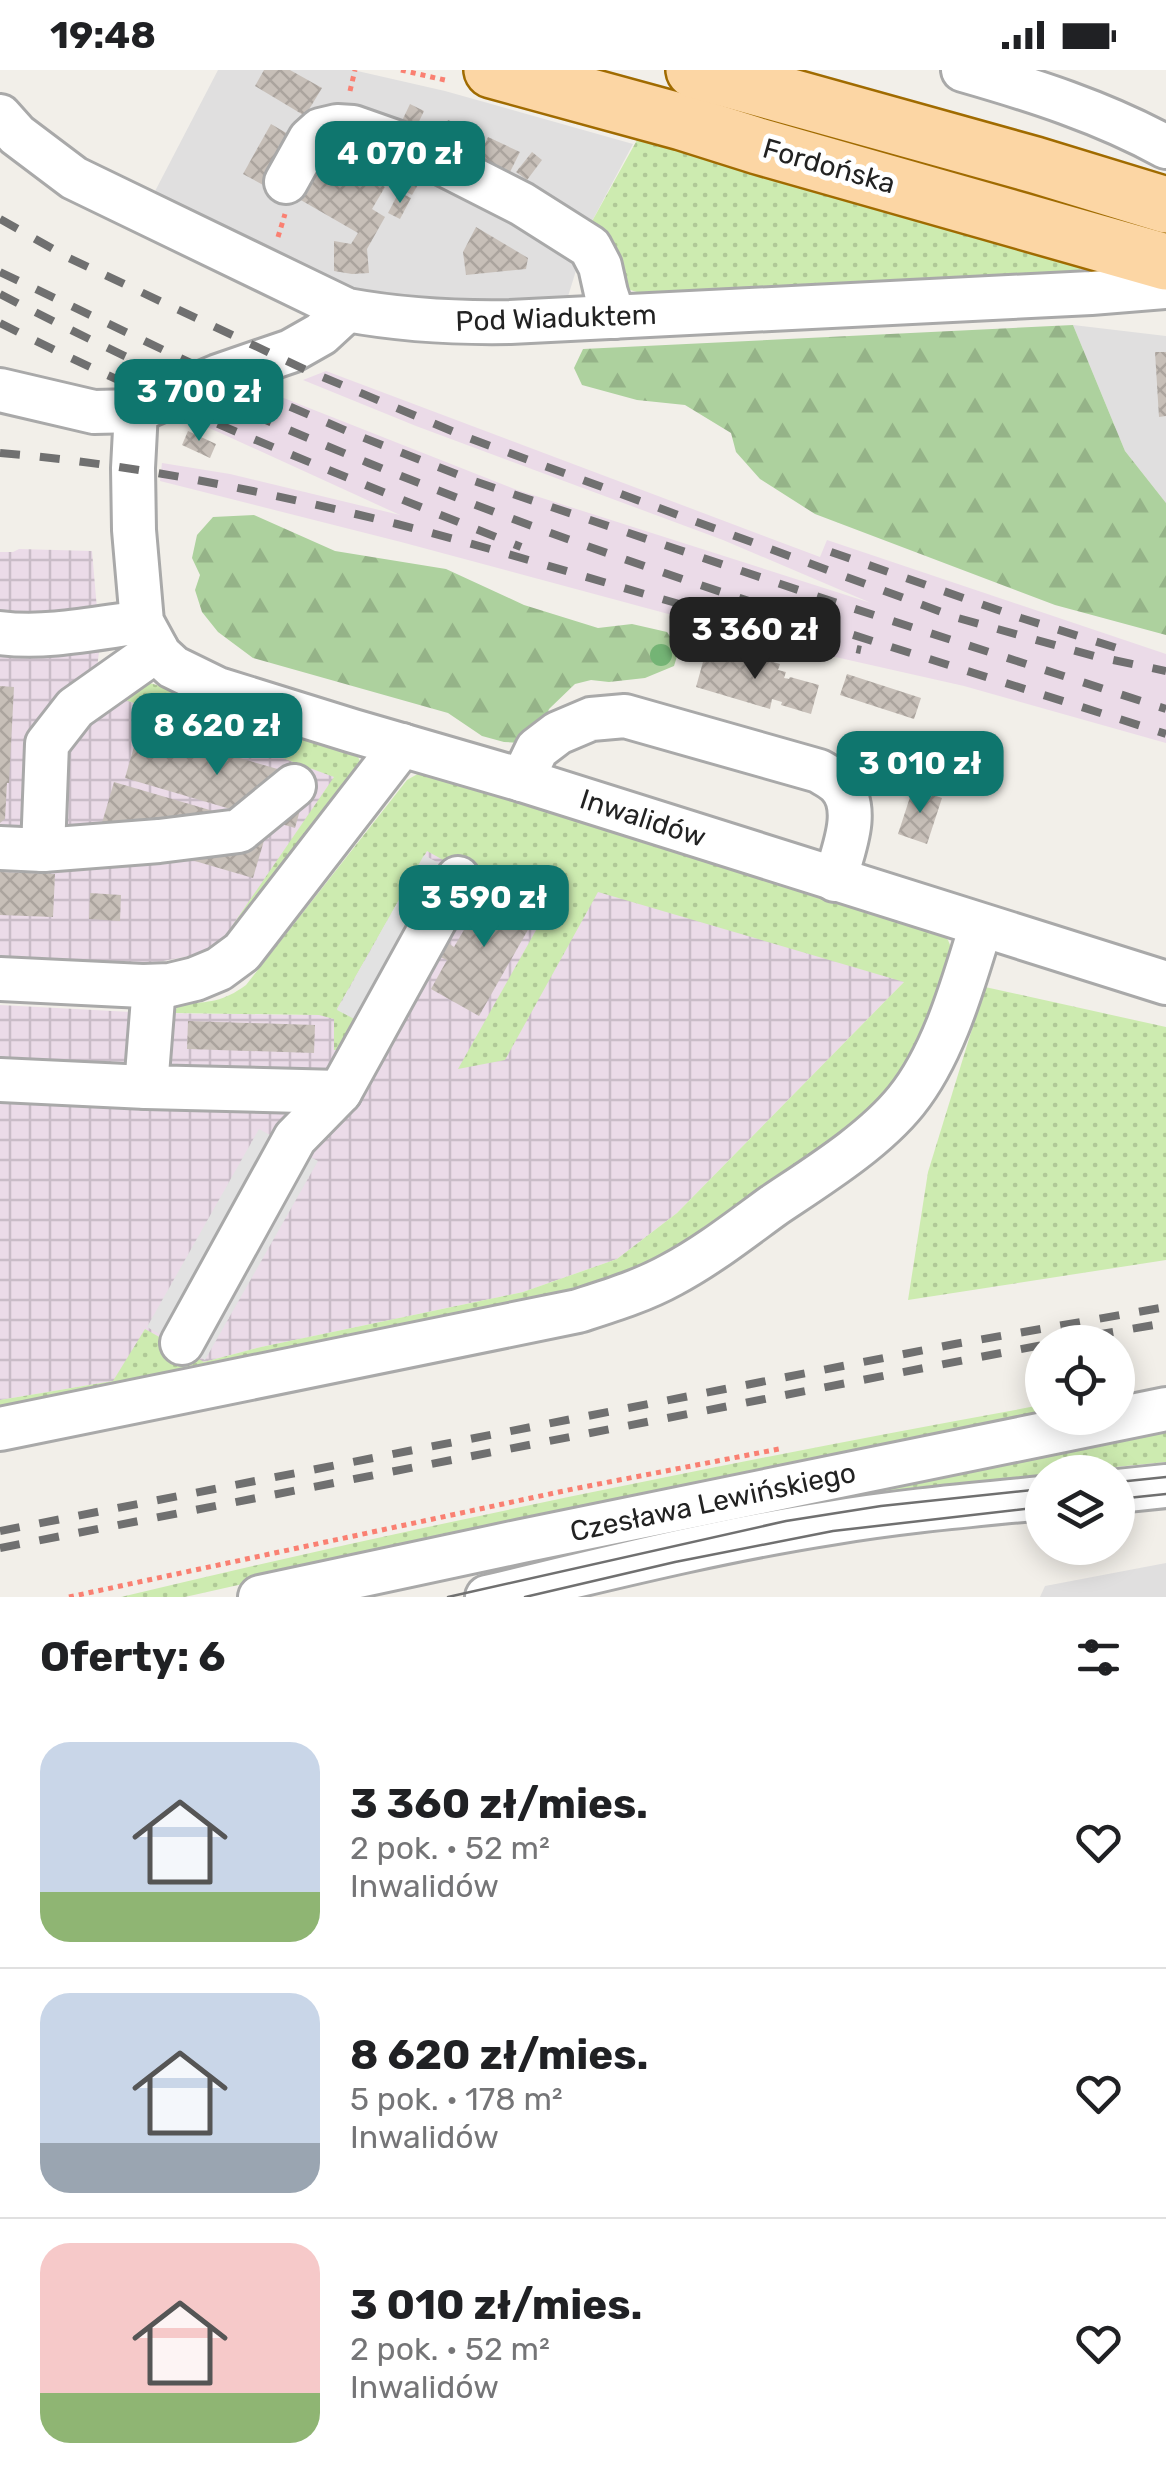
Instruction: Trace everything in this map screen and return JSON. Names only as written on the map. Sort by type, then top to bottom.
[{"type":"main road","name":"Fordońska","points":[[694,70],[1166,205]]},
{"type":"main road","name":"Fordońska","points":[[484,75],[1166,262]]},
{"type":"street","points":[[963,70],[1076,106],[1166,146]]},
{"type":"street","name":"Pod Wiaduktem","points":[[0,116],[31,146],[74,178],[348,310],[430,322],[510,322],[1166,287]]},
{"type":"street","points":[[286,182],[310,139],[320,130],[353,127],[410,146],[522,204],[590,248],[600,266],[614,317]]},
{"type":"street","points":[[0,390],[94,412],[136,411],[290,350],[321,334],[348,310]]},
{"type":"street","points":[[136,411],[134,514],[150,636]]},
{"type":"street","points":[[0,633],[150,636]]},
{"type":"street","points":[[43,850],[47,744],[75,708],[150,636]]},
{"type":"street","name":"Inwalidów","points":[[150,636],[174,667],[218,689],[522,780],[1166,983]]},
{"type":"street","points":[[522,780],[537,749],[558,733],[592,718],[626,716],[819,770],[842,787],[849,808],[848,835],[834,880]]},
{"type":"street","points":[[0,979],[154,986],[195,979],[219,969],[242,952],[402,745]]},
{"type":"street","points":[[0,848],[43,850],[239,831],[294,786]]},
{"type":"street","points":[[182,1342],[295,1138],[340,1092],[458,878]]},
{"type":"street","points":[[0,1429],[578,1311],[671,1275],[831,1166],[905,1102],[932,1062],[981,926]]},
{"type":"street","points":[[146,1087],[154,986]]},
{"type":"street","points":[[0,1080],[340,1092]]},
{"type":"street","name":"Czesława Lewińskiego","points":[[260,1597],[1166,1409]]},
{"type":"street","points":[[1135,1489],[1166,1486]]},
{"type":"street","points":[[487,1597],[787,1530],[1025,1500]]},
{"type":"path","points":[[401,70],[484,75]]},
{"type":"shaded area","points":[[218,70],[353,70],[445,91],[633,144],[590,225],[566,303],[466,307],[359,292],[152,197]]},
{"type":"shaded area","points":[[1073,325],[1166,336],[1166,503],[1125,451]]},
{"type":"shaded area","points":[[326,371],[820,557],[827,540],[1166,654],[1166,743],[964,686],[791,647],[160,481],[162,463],[230,474],[400,515],[205,426],[271,393],[517,490],[871,603],[723,540],[303,380]]},
{"type":"shaded area","points":[[92,551],[100,644],[97,668],[115,696],[335,777],[215,951],[148,964],[0,959],[0,552]]},
{"type":"shaded area","points":[[420,839],[905,981],[677,1213],[617,1259],[523,1292],[113,1381],[0,1400],[0,1005],[150,1013],[319,1015]]},
{"type":"shaded area","points":[[424,855],[446,867],[360,1022],[337,1010]]},
{"type":"shaded area","points":[[259,1129],[318,1161],[205,1360],[147,1327]]},
{"type":"shaded area","points":[[1166,1563],[1166,1597],[1040,1597],[1045,1586]]},
{"type":"green space","points":[[637,140],[1080,265],[1080,276],[666,297],[664,292],[633,291],[623,286],[590,225]]},
{"type":"green space","points":[[1073,325],[1125,451],[1166,503],[1166,635],[1055,605],[815,514],[760,479],[736,452],[731,433],[685,405],[637,400],[582,385],[574,368],[583,349]]},
{"type":"green space","points":[[254,515],[335,551],[446,569],[524,605],[598,628],[632,624],[667,632],[679,650],[674,666],[645,678],[575,684],[549,709],[541,733],[521,743],[482,736],[448,713],[253,658],[218,632],[202,612],[195,590],[200,575],[192,558],[197,535],[213,517]]},
{"type":"green space","points":[[143,681],[343,740],[362,767],[363,773],[235,942],[196,963],[188,957],[215,951],[334,777],[115,696]]},
{"type":"green space","points":[[421,772],[942,934],[952,950],[929,1040],[875,1110],[688,1244],[600,1289],[0,1413],[0,1400],[113,1381],[145,1329],[204,1362],[523,1292],[617,1259],[677,1213],[904,982],[598,892],[505,1060],[458,1069],[544,916],[427,851],[337,1009],[360,1022],[346,1050],[334,1050],[334,1019],[319,1015],[175,1013],[182,1004],[216,1000],[246,985],[407,780]]},
{"type":"green space","points":[[985,987],[1166,1027],[1166,1260],[908,1300],[928,1172]]},
{"type":"green space","points":[[1025,1408],[1025,1421],[185,1597],[121,1597],[350,1544],[811,1448]]},
{"type":"green space","points":[[1166,1425],[1166,1462],[1135,1465],[1135,1455],[1025,1455],[1025,1477],[861,1497],[860,1487],[1117,1435],[1135,1435],[1135,1431]]},
{"type":"building","points":[[264,70],[290,70],[322,88],[305,116],[255,86]]},
{"type":"building","points":[[410,104],[424,111],[414,132],[400,125]]},
{"type":"building","points":[[448,120],[462,126],[452,147],[438,140]]},
{"type":"building","points":[[271,124],[293,137],[265,186],[243,174]]},
{"type":"building","points":[[466,128],[480,134],[470,155],[456,149]]},
{"type":"building","points":[[488,137],[520,152],[509,174],[478,159]]},
{"type":"building","points":[[532,152],[542,160],[527,180],[516,172]]},
{"type":"building","points":[[326,153],[385,187],[372,209],[385,217],[367,249],[369,273],[334,271],[334,241],[351,244],[358,233],[299,199]]},
{"type":"building","points":[[398,170],[419,183],[412,195],[391,183]]},
{"type":"building","points":[[399,192],[411,198],[400,219],[388,213]]},
{"type":"building","points":[[476,227],[528,258],[526,269],[466,275],[463,252]]},
{"type":"building","points":[[1155,352],[1166,352],[1166,416],[1159,417]]},
{"type":"building","points":[[188,431],[216,444],[210,458],[182,445]]},
{"type":"building","points":[[706,651],[732,659],[734,654],[780,664],[778,670],[786,672],[784,678],[819,685],[811,714],[772,699],[770,709],[696,687]]},
{"type":"building","points":[[847,674],[921,698],[914,719],[840,695]]},
{"type":"building","points":[[0,686],[14,687],[9,783],[5,819],[0,823]]},
{"type":"building","points":[[139,729],[309,778],[295,828],[125,778]]},
{"type":"building","points":[[114,782],[268,827],[253,878],[99,833]]},
{"type":"building","points":[[913,788],[942,798],[927,844],[898,834]]},
{"type":"building","points":[[0,872],[55,874],[53,917],[0,915]]},
{"type":"building","points":[[490,885],[538,912],[479,1016],[431,989],[447,960],[440,957],[448,943],[454,947]]},
{"type":"building","points":[[90,893],[121,895],[120,921],[89,919]]},
{"type":"building","points":[[188,1021],[315,1025],[314,1053],[187,1049]]},
{"type":"tram line","points":[[1135,1480],[1166,1477]]},
{"type":"tram line","points":[[448,1597],[786,1521],[1025,1491]]},
{"type":"tram line","points":[[1135,1497],[1166,1494]]},
{"type":"tram line","points":[[525,1597],[833,1531],[1025,1509]]},
{"type":"railway","points":[[0,219],[69,258],[306,370],[466,437],[958,618],[1094,656],[1166,671]]},
{"type":"railway","points":[[0,272],[218,376],[474,481],[1166,709]]},
{"type":"railway","points":[[0,294],[228,404],[463,500],[725,593],[1166,734]]},
{"type":"railway","points":[[0,323],[193,413],[521,547]]},
{"type":"railway","points":[[0,453],[150,472],[299,501],[455,539],[744,622],[861,650]]},
{"type":"railway","points":[[831,552],[1120,649]]},
{"type":"railway","points":[[0,1531],[955,1344],[1166,1307]]},
{"type":"railway","points":[[1135,1328],[1166,1323]]},
{"type":"railway","points":[[0,1548],[1025,1348]]}]
